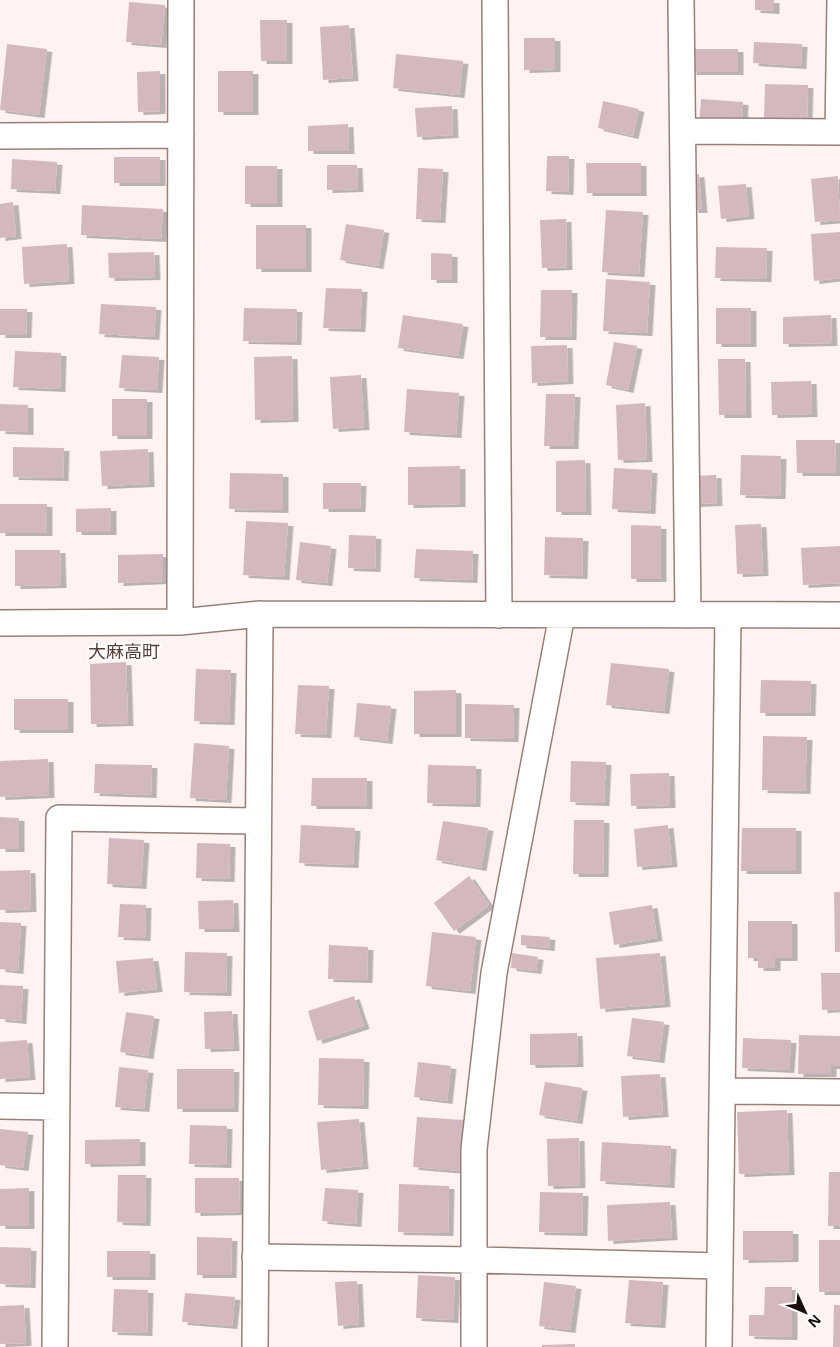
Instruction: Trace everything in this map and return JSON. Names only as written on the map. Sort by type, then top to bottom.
[{"type":"street","points":[[180,622],[181,0]]},
{"type":"street","points":[[495,0],[499,615]]},
{"type":"street","points":[[681,0],[688,615]]},
{"type":"street","points":[[683,131],[838,132],[840,0]]},
{"type":"street","points":[[0,136],[181,135]]},
{"type":"street","points":[[255,1347],[260,614]]},
{"type":"street","points":[[0,623],[180,622],[260,614],[840,615]]},
{"type":"street","points":[[474,1347],[474,1149],[494,974],[562,615]]},
{"type":"street","points":[[719,1347],[728,615]]},
{"type":"street","points":[[55,1347],[58,818],[258,821]]},
{"type":"street","points":[[722,1091],[840,1092]]},
{"type":"street","points":[[0,1106],[56,1107]]},
{"type":"street","points":[[256,1257],[720,1266]]},
{"type":"building","points":[[755,0],[774,0],[774,11],[755,10]]},
{"type":"building","points":[[129,2],[165,5],[161,45],[126,42]]},
{"type":"building","points":[[260,20],[287,20],[287,61],[261,61]]},
{"type":"building","points":[[349,25],[353,78],[323,80],[320,27]]},
{"type":"building","points":[[524,38],[555,38],[555,69],[524,70]]},
{"type":"building","points":[[754,42],[802,44],[801,66],[753,63]]},
{"type":"building","points":[[7,44],[47,49],[39,115],[0,110]]},
{"type":"building","points":[[691,49],[738,49],[738,72],[691,72]]},
{"type":"building","points":[[396,54],[463,61],[459,95],[393,88]]},
{"type":"building","points":[[160,71],[160,111],[138,112],[137,72]]},
{"type":"building","points":[[218,71],[253,71],[253,112],[218,112]]},
{"type":"building","points":[[765,84],[808,85],[807,119],[764,119]]},
{"type":"building","points":[[701,99],[743,102],[742,127],[699,125]]},
{"type":"building","points":[[603,101],[639,109],[633,136],[598,128]]},
{"type":"building","points":[[452,106],[453,135],[417,137],[415,108]]},
{"type":"building","points":[[348,124],[349,151],[308,151],[308,126]]},
{"type":"building","points":[[547,156],[569,156],[568,192],[546,191]]},
{"type":"building","points":[[114,157],[160,157],[160,183],[114,183]]},
{"type":"building","points":[[12,159],[57,162],[55,191],[11,189]]},
{"type":"building","points":[[586,163],[641,163],[641,193],[587,193]]},
{"type":"building","points":[[327,165],[357,165],[358,189],[327,190]]},
{"type":"building","points":[[245,166],[277,166],[277,204],[245,204]]},
{"type":"building","points":[[418,168],[443,169],[440,220],[416,219]]},
{"type":"building","points":[[699,174],[702,210],[693,210],[690,175]]},
{"type":"building","points":[[838,176],[840,220],[815,222],[811,179]]},
{"type":"building","points":[[746,184],[749,216],[721,219],[718,186]]},
{"type":"building","points":[[13,202],[16,236],[0,238],[0,204]]},
{"type":"building","points":[[82,205],[163,209],[161,239],[81,235]]},
{"type":"building","points":[[606,210],[643,212],[639,274],[602,272]]},
{"type":"building","points":[[566,219],[567,267],[542,268],[540,220]]},
{"type":"building","points":[[346,224],[384,230],[378,266],[340,260]]},
{"type":"building","points":[[256,225],[306,225],[306,269],[256,269]]},
{"type":"building","points":[[840,232],[840,278],[814,281],[811,234]]},
{"type":"building","points":[[67,244],[69,281],[24,284],[22,247]]},
{"type":"building","points":[[716,247],[767,248],[766,279],[715,278]]},
{"type":"building","points":[[154,252],[155,277],[109,278],[108,253]]},
{"type":"building","points":[[431,253],[452,254],[452,280],[431,280]]},
{"type":"building","points":[[606,279],[650,282],[647,333],[603,331]]},
{"type":"building","points":[[326,288],[362,289],[360,329],[323,328]]},
{"type":"building","points":[[541,290],[572,290],[571,337],[540,337]]},
{"type":"building","points":[[101,304],[156,307],[154,337],[99,334]]},
{"type":"building","points":[[244,308],[297,309],[296,342],[243,341]]},
{"type":"building","points":[[716,308],[751,308],[751,344],[716,344]]},
{"type":"building","points":[[0,309],[27,309],[26,335],[0,335]]},
{"type":"building","points":[[403,315],[463,324],[458,356],[398,348]]},
{"type":"building","points":[[831,315],[832,343],[783,344],[783,317]]},
{"type":"building","points":[[614,342],[637,346],[628,390],[606,385]]},
{"type":"building","points":[[567,345],[568,381],[532,383],[531,346]]},
{"type":"building","points":[[15,351],[61,353],[60,389],[13,387]]},
{"type":"building","points":[[122,355],[159,357],[157,390],[119,388]]},
{"type":"building","points":[[292,356],[293,419],[255,420],[254,357]]},
{"type":"building","points":[[718,359],[745,359],[746,415],[719,415]]},
{"type":"building","points":[[361,375],[364,427],[333,429],[330,377]]},
{"type":"building","points":[[811,381],[812,414],[772,415],[771,382]]},
{"type":"building","points":[[407,389],[459,393],[456,435],[404,432]]},
{"type":"building","points":[[546,394],[575,394],[573,446],[544,446]]},
{"type":"building","points":[[112,399],[147,399],[147,436],[112,436]]},
{"type":"building","points":[[645,403],[647,459],[618,460],[616,405]]},
{"type":"building","points":[[0,404],[28,405],[28,432],[0,431]]},
{"type":"building","points":[[796,440],[835,440],[836,473],[797,473]]},
{"type":"building","points":[[13,447],[64,448],[63,478],[13,477]]},
{"type":"building","points":[[148,449],[149,484],[102,486],[100,451]]},
{"type":"building","points":[[741,455],[781,456],[780,496],[740,495]]},
{"type":"building","points":[[585,460],[586,512],[556,512],[556,461]]},
{"type":"building","points":[[460,466],[460,504],[408,505],[408,467]]},
{"type":"building","points":[[614,468],[652,470],[650,511],[612,509]]},
{"type":"building","points":[[230,473],[283,474],[283,510],[229,509]]},
{"type":"building","points":[[716,475],[717,503],[693,504],[692,476]]},
{"type":"building","points":[[323,483],[361,483],[360,509],[323,509]]},
{"type":"building","points":[[0,504],[47,504],[47,533],[0,533]]},
{"type":"building","points":[[111,508],[111,532],[76,532],[76,509]]},
{"type":"building","points":[[246,521],[288,523],[284,577],[243,575]]},
{"type":"building","points":[[761,524],[763,573],[737,574],[735,525]]},
{"type":"building","points":[[631,525],[661,526],[661,579],[631,579]]},
{"type":"building","points":[[349,535],[376,536],[375,569],[348,568]]},
{"type":"building","points":[[545,537],[583,538],[582,576],[544,575]]},
{"type":"building","points":[[300,542],[331,546],[327,583],[296,580]]},
{"type":"building","points":[[840,546],[840,583],[803,585],[801,548]]},
{"type":"building","points":[[416,549],[473,551],[472,580],[414,578]]},
{"type":"building","points":[[15,550],[60,550],[61,585],[15,586]]},
{"type":"building","points":[[163,554],[163,581],[118,583],[118,555]]},
{"type":"building","points":[[126,662],[128,723],[91,724],[90,664]]},
{"type":"building","points":[[611,663],[669,669],[664,711],[606,705]]},
{"type":"building","points":[[196,669],[231,670],[229,722],[194,721]]},
{"type":"building","points":[[761,680],[811,681],[810,713],[760,713]]},
{"type":"building","points":[[298,685],[329,686],[326,735],[295,734]]},
{"type":"building","points":[[456,690],[456,734],[414,734],[414,691]]},
{"type":"building","points":[[14,699],[68,699],[68,730],[14,730]]},
{"type":"building","points":[[357,703],[391,706],[387,741],[354,737]]},
{"type":"building","points":[[465,704],[514,705],[513,739],[465,738]]},
{"type":"building","points":[[763,736],[807,737],[805,791],[762,790]]},
{"type":"building","points":[[194,743],[229,746],[226,800],[190,798]]},
{"type":"building","points":[[48,759],[49,795],[0,797],[0,761]]},
{"type":"building","points":[[571,761],[606,762],[604,803],[570,802]]},
{"type":"building","points":[[95,764],[152,765],[151,795],[94,793]]},
{"type":"building","points":[[428,765],[476,766],[475,804],[427,803]]},
{"type":"building","points":[[669,773],[670,805],[631,806],[630,774]]},
{"type":"building","points":[[312,778],[367,778],[367,806],[311,806]]},
{"type":"building","points":[[0,817],[19,818],[19,849],[0,849]]},
{"type":"building","points":[[574,820],[604,820],[603,874],[573,874]]},
{"type":"building","points":[[443,821],[488,828],[481,868],[436,860]]},
{"type":"building","points":[[301,825],[355,828],[353,865],[299,863]]},
{"type":"building","points":[[668,825],[672,864],[637,867],[634,829]]},
{"type":"building","points":[[742,828],[796,828],[796,871],[741,871]]},
{"type":"building","points":[[109,838],[144,840],[141,886],[107,884]]},
{"type":"building","points":[[197,843],[230,844],[229,879],[196,878]]},
{"type":"building","points":[[30,870],[31,909],[0,910],[0,871]]},
{"type":"building","points":[[469,876],[489,905],[454,931],[434,903]]},
{"type":"building","points":[[834,892],[840,892],[840,952],[835,952]]},
{"type":"building","points":[[233,900],[234,929],[199,929],[198,901]]},
{"type":"building","points":[[120,904],[146,905],[145,938],[118,937]]},
{"type":"building","points":[[652,905],[657,938],[614,945],[609,912]]},
{"type":"building","points":[[748,921],[792,921],[792,958],[775,958],[775,968],[758,968],[758,958],[748,958]]},
{"type":"building","points":[[0,922],[21,923],[18,971],[0,969]]},
{"type":"building","points":[[432,932],[476,937],[470,991],[426,986]]},
{"type":"building","points":[[521,935],[550,937],[549,948],[521,945]]},
{"type":"building","points":[[329,945],[368,947],[367,980],[328,979]]},
{"type":"building","points":[[185,952],[227,953],[226,993],[184,992]]},
{"type":"building","points":[[512,953],[538,957],[536,971],[511,968]]},
{"type":"building","points":[[660,953],[665,1004],[600,1009],[596,958]]},
{"type":"building","points":[[153,958],[157,989],[119,993],[116,961]]},
{"type":"building","points":[[821,973],[840,973],[840,1009],[822,1010]]},
{"type":"building","points":[[0,985],[23,986],[21,1021],[0,1019]]},
{"type":"building","points":[[354,996],[364,1026],[317,1041],[308,1011]]},
{"type":"building","points":[[232,1011],[234,1048],[205,1049],[204,1012]]},
{"type":"building","points":[[126,1012],[154,1016],[148,1056],[120,1052]]},
{"type":"building","points":[[632,1018],[664,1022],[659,1060],[627,1056]]},
{"type":"building","points":[[577,1033],[578,1064],[530,1065],[530,1034]]},
{"type":"building","points":[[799,1035],[840,1036],[840,1066],[831,1066],[831,1074],[798,1074]]},
{"type":"building","points":[[743,1038],[791,1040],[789,1070],[742,1068]]},
{"type":"building","points":[[27,1040],[30,1077],[0,1079],[0,1042]]},
{"type":"building","points":[[319,1058],[364,1059],[363,1106],[318,1105]]},
{"type":"building","points":[[418,1062],[451,1066],[447,1101],[414,1097]]},
{"type":"building","points":[[119,1067],[148,1070],[144,1109],[115,1107]]},
{"type":"building","points":[[177,1069],[234,1069],[233,1109],[177,1109]]},
{"type":"building","points":[[660,1074],[663,1114],[623,1117],[621,1076]]},
{"type":"building","points":[[545,1082],[582,1088],[577,1121],[539,1115]]},
{"type":"building","points":[[787,1110],[789,1172],[739,1174],[737,1112]]},
{"type":"building","points":[[417,1117],[464,1120],[461,1171],[413,1167]]},
{"type":"building","points":[[359,1119],[363,1166],[321,1170],[317,1122]]},
{"type":"building","points":[[190,1125],[227,1126],[226,1165],[189,1164]]},
{"type":"building","points":[[0,1129],[28,1132],[23,1168],[0,1165]]},
{"type":"building","points":[[579,1138],[580,1185],[548,1186],[547,1139]]},
{"type":"building","points":[[140,1139],[140,1163],[85,1164],[85,1140]]},
{"type":"building","points":[[602,1142],[671,1146],[669,1185],[600,1181]]},
{"type":"building","points":[[829,1172],[840,1172],[840,1226],[828,1226]]},
{"type":"building","points":[[118,1175],[146,1175],[145,1223],[117,1222]]},
{"type":"building","points":[[195,1178],[239,1178],[240,1212],[195,1213]]},
{"type":"building","points":[[399,1184],[449,1186],[448,1233],[398,1232]]},
{"type":"building","points":[[29,1188],[29,1226],[0,1226],[0,1189]]},
{"type":"building","points":[[325,1188],[358,1190],[356,1224],[322,1221]]},
{"type":"building","points":[[540,1192],[583,1193],[582,1233],[539,1232]]},
{"type":"building","points":[[670,1202],[672,1237],[608,1241],[607,1205]]},
{"type":"building","points":[[743,1231],[793,1231],[793,1259],[743,1260]]},
{"type":"building","points":[[197,1237],[232,1238],[231,1275],[197,1275]]},
{"type":"building","points":[[819,1240],[840,1240],[840,1292],[819,1292]]},
{"type":"building","points":[[0,1247],[31,1248],[30,1285],[0,1284]]},
{"type":"building","points":[[107,1251],[150,1251],[150,1277],[107,1277]]},
{"type":"building","points":[[418,1275],[455,1277],[453,1320],[416,1318]]},
{"type":"building","points":[[629,1280],[663,1282],[660,1325],[625,1323]]},
{"type":"building","points":[[357,1281],[359,1324],[338,1326],[335,1282]]},
{"type":"building","points":[[544,1282],[576,1286],[570,1330],[539,1326]]},
{"type":"building","points":[[765,1287],[792,1287],[792,1337],[749,1336],[749,1315],[764,1315]]},
{"type":"building","points":[[114,1289],[148,1290],[147,1333],[112,1332]]},
{"type":"building","points":[[185,1293],[235,1297],[232,1326],[182,1322]]},
{"type":"building","points":[[24,1305],[26,1343],[0,1344],[0,1306]]},
{"type":"building","points":[[834,1305],[840,1305],[840,1347],[833,1347]]},
{"type":"building","points":[[575,1344],[575,1347],[542,1347],[542,1345]]},
{"type":"district","name":"大麻高町","points":[[124,652]]}]
